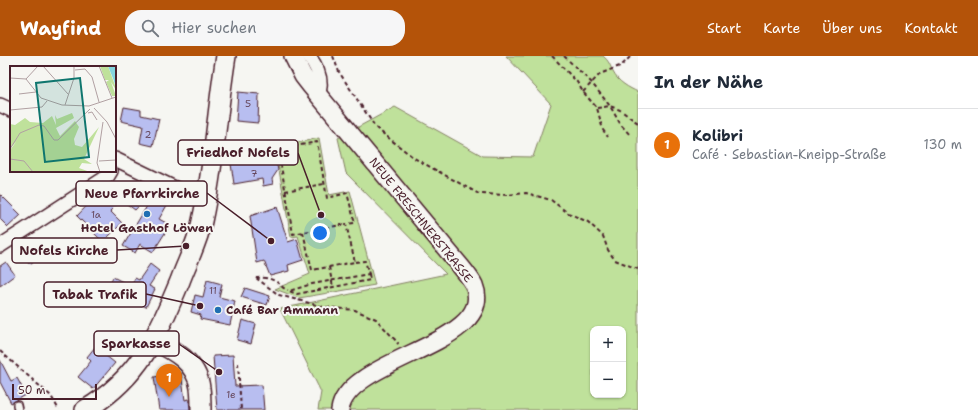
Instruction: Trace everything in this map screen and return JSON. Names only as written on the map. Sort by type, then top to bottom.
[{"type":"main road","points":[[85,410],[111,393],[124,381],[143,357],[163,320],[198,234],[202,223],[206,200],[226,56]]},
{"type":"main road","points":[[153,340],[181,356],[188,362],[196,374],[200,386],[201,410]]},
{"type":"street","name":"NEUE FRESCHNERSTRASSE","points":[[293,56],[302,76],[462,268],[474,285],[476,297],[474,309],[457,329],[371,374],[352,387],[346,395],[340,410]]},
{"type":"street","points":[[309,56],[314,63],[321,81],[318,95]]},
{"type":"street","points":[[0,105],[10,110]]},
{"type":"street","points":[[116,164],[181,192],[206,200]]},
{"type":"street","points":[[0,246],[108,176],[110,172]]},
{"type":"path","points":[[333,56],[339,72],[376,128],[414,158],[480,194],[507,195],[526,192],[551,200],[568,213],[588,222],[603,236],[608,250],[615,260],[638,269]]},
{"type":"path","points":[[552,56],[577,82],[583,92],[597,108],[603,130],[608,137]]},
{"type":"path","points":[[564,56],[591,82],[631,136]]},
{"type":"path","points":[[583,92],[600,74],[622,65],[631,56]]},
{"type":"path","points":[[597,108],[610,106],[620,110],[638,123]]},
{"type":"path","points":[[317,142],[327,198],[347,194],[355,223],[293,234],[285,191],[278,149],[317,142]]},
{"type":"path","points":[[285,191],[324,184]]},
{"type":"path","points":[[346,224],[355,262]]},
{"type":"path","points":[[303,232],[312,270],[365,261],[370,280],[298,294],[283,289],[276,281],[261,277],[256,278],[279,295],[324,307],[355,310],[376,318],[398,343],[390,364]]},
{"type":"path","points":[[329,267],[333,287]]},
{"type":"path","points":[[288,291],[332,280],[369,274]]},
{"type":"path","points":[[0,352],[51,396],[60,410]]},
{"type":"path","points":[[238,364],[241,410]]},
{"type":"green space","points":[[506,56],[603,56],[608,61],[618,79],[627,87],[638,92],[638,410],[318,410],[321,392],[280,309],[446,274],[346,173],[338,138],[395,107],[483,156],[533,157],[551,104]]},
{"type":"green space","points":[[319,138],[329,195],[350,191],[375,285],[299,298],[275,289],[310,274],[298,236],[291,237],[275,148]]},
{"type":"building","points":[[238,92],[259,94],[258,123],[236,121]]},
{"type":"building","points":[[124,107],[141,110],[141,115],[159,119],[153,146],[140,143],[143,126],[121,121]]},
{"type":"building","points":[[271,158],[276,162],[278,170],[272,179],[273,184],[263,186],[262,179],[234,184],[231,164]]},
{"type":"building","points":[[141,182],[154,190],[135,210],[127,204]]},
{"type":"building","points":[[103,189],[117,204],[110,211],[122,223],[103,242],[77,216]]},
{"type":"building","name":"Hotel Gasthof Löwen","points":[[156,191],[170,200],[159,219],[170,225],[153,252],[140,244],[135,253],[123,246]]},
{"type":"building","points":[[0,194],[21,215],[8,227],[0,219]]},
{"type":"building","points":[[277,207],[288,242],[297,239],[303,260],[288,265],[289,271],[270,276],[264,261],[257,263],[250,216]]},
{"type":"building","points":[[32,238],[44,253],[30,264],[18,248]]},
{"type":"building","points":[[6,262],[15,275],[0,286],[0,266]]},
{"type":"building","points":[[150,264],[159,271],[149,286],[155,289],[146,307],[107,288],[113,277],[131,286],[135,278],[139,280]]},
{"type":"building","points":[[207,280],[222,284],[219,297],[235,301],[230,325],[200,319],[201,315],[191,312],[195,295],[203,297]]},
{"type":"building","points":[[245,288],[270,296],[267,305],[241,297]]},
{"type":"building","points":[[242,320],[256,324],[251,344],[237,340]]},
{"type":"building","points":[[95,347],[115,363],[93,389],[78,377],[91,361],[87,357]]},
{"type":"building","points":[[233,355],[235,386],[262,385],[264,410],[217,410],[213,356]]},
{"type":"building","points":[[0,360],[11,381],[17,378],[26,395],[11,403],[0,382]]},
{"type":"building","points":[[181,373],[185,400],[189,399],[190,410],[159,410],[154,377]]},
{"type":"place","name":"Hotel Gasthof Löwen","points":[[147,214]]},
{"type":"place","name":"Friedhof Nofels","points":[[321,215]]},
{"type":"place","name":"Neue Pfarrkirche","points":[[271,241]]},
{"type":"place","name":"Nofels Kirche","points":[[186,246]]},
{"type":"place","name":"Tabak Trafik","points":[[200,306]]},
{"type":"place","name":"Café Bar Ammann","points":[[218,310]]},
{"type":"place","name":"Sparkasse","points":[[219,372]]},
{"type":"place","name":"Kolibri","points":[[169,397]]}]
